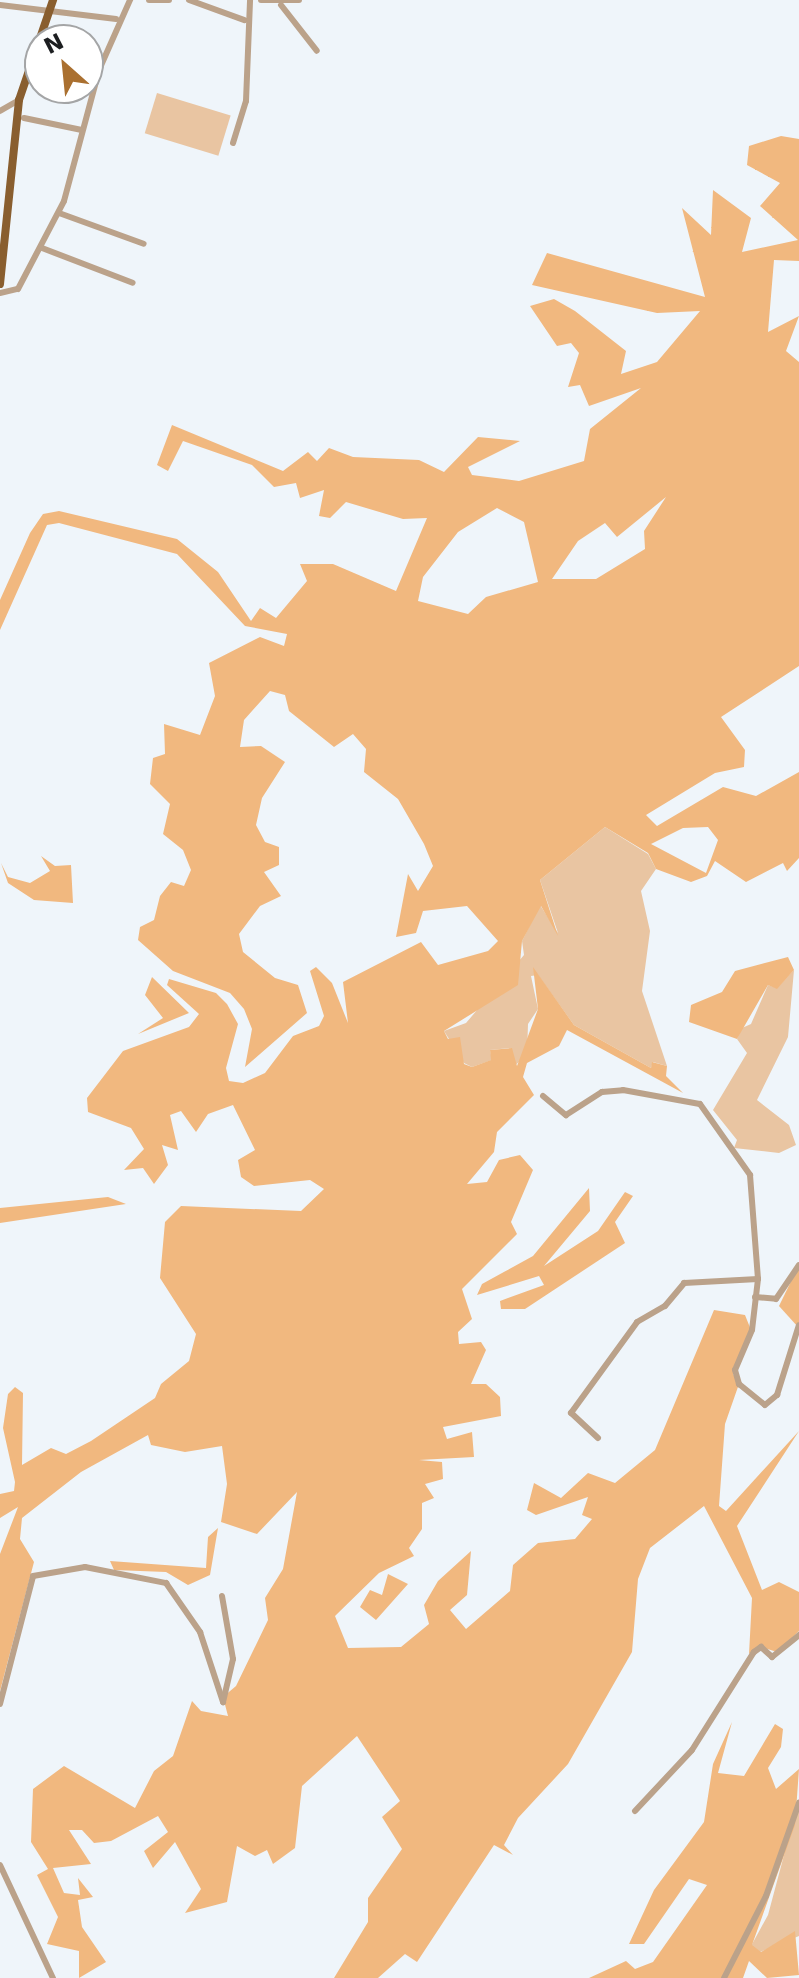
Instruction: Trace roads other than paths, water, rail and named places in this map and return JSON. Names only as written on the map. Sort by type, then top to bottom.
[{"type":"main road","points":[[0,284],[20,116],[19,100],[53,0]]},
{"type":"street","points":[[0,293],[18,289],[59,213],[116,19],[130,0]]},
{"type":"street","points":[[149,0],[169,0]]},
{"type":"street","points":[[189,0],[244,20]]},
{"type":"street","points":[[233,143],[247,93],[244,20],[250,0]]},
{"type":"street","points":[[261,0],[281,5],[299,0]]},
{"type":"street","points":[[0,5],[116,19]]},
{"type":"street","points":[[281,5],[317,51]]},
{"type":"street","points":[[2,109],[19,100]]},
{"type":"street","points":[[2,109],[82,130]]},
{"type":"street","points":[[59,213],[144,244]]},
{"type":"street","points":[[42,248],[133,283]]},
{"type":"street","points":[[543,1096],[566,1115],[613,1091],[678,1094],[700,1104],[750,1175],[758,1279],[736,1377],[765,1405],[777,1395],[799,1325]]},
{"type":"street","points":[[755,1297],[776,1299],[799,1265]]},
{"type":"street","points":[[598,1438],[571,1413],[637,1322],[665,1306],[684,1283],[758,1279]]},
{"type":"street","points":[[0,1704],[33,1576],[40,1573],[55,1576],[85,1567],[166,1583],[200,1632],[223,1702],[233,1659],[222,1596]]},
{"type":"street","points":[[635,1811],[692,1750],[754,1652],[761,1647],[772,1657],[799,1635]]},
{"type":"street","points":[[724,1978],[766,1896],[799,1803]]},
{"type":"street","points":[[0,1865],[53,1978]]}]
